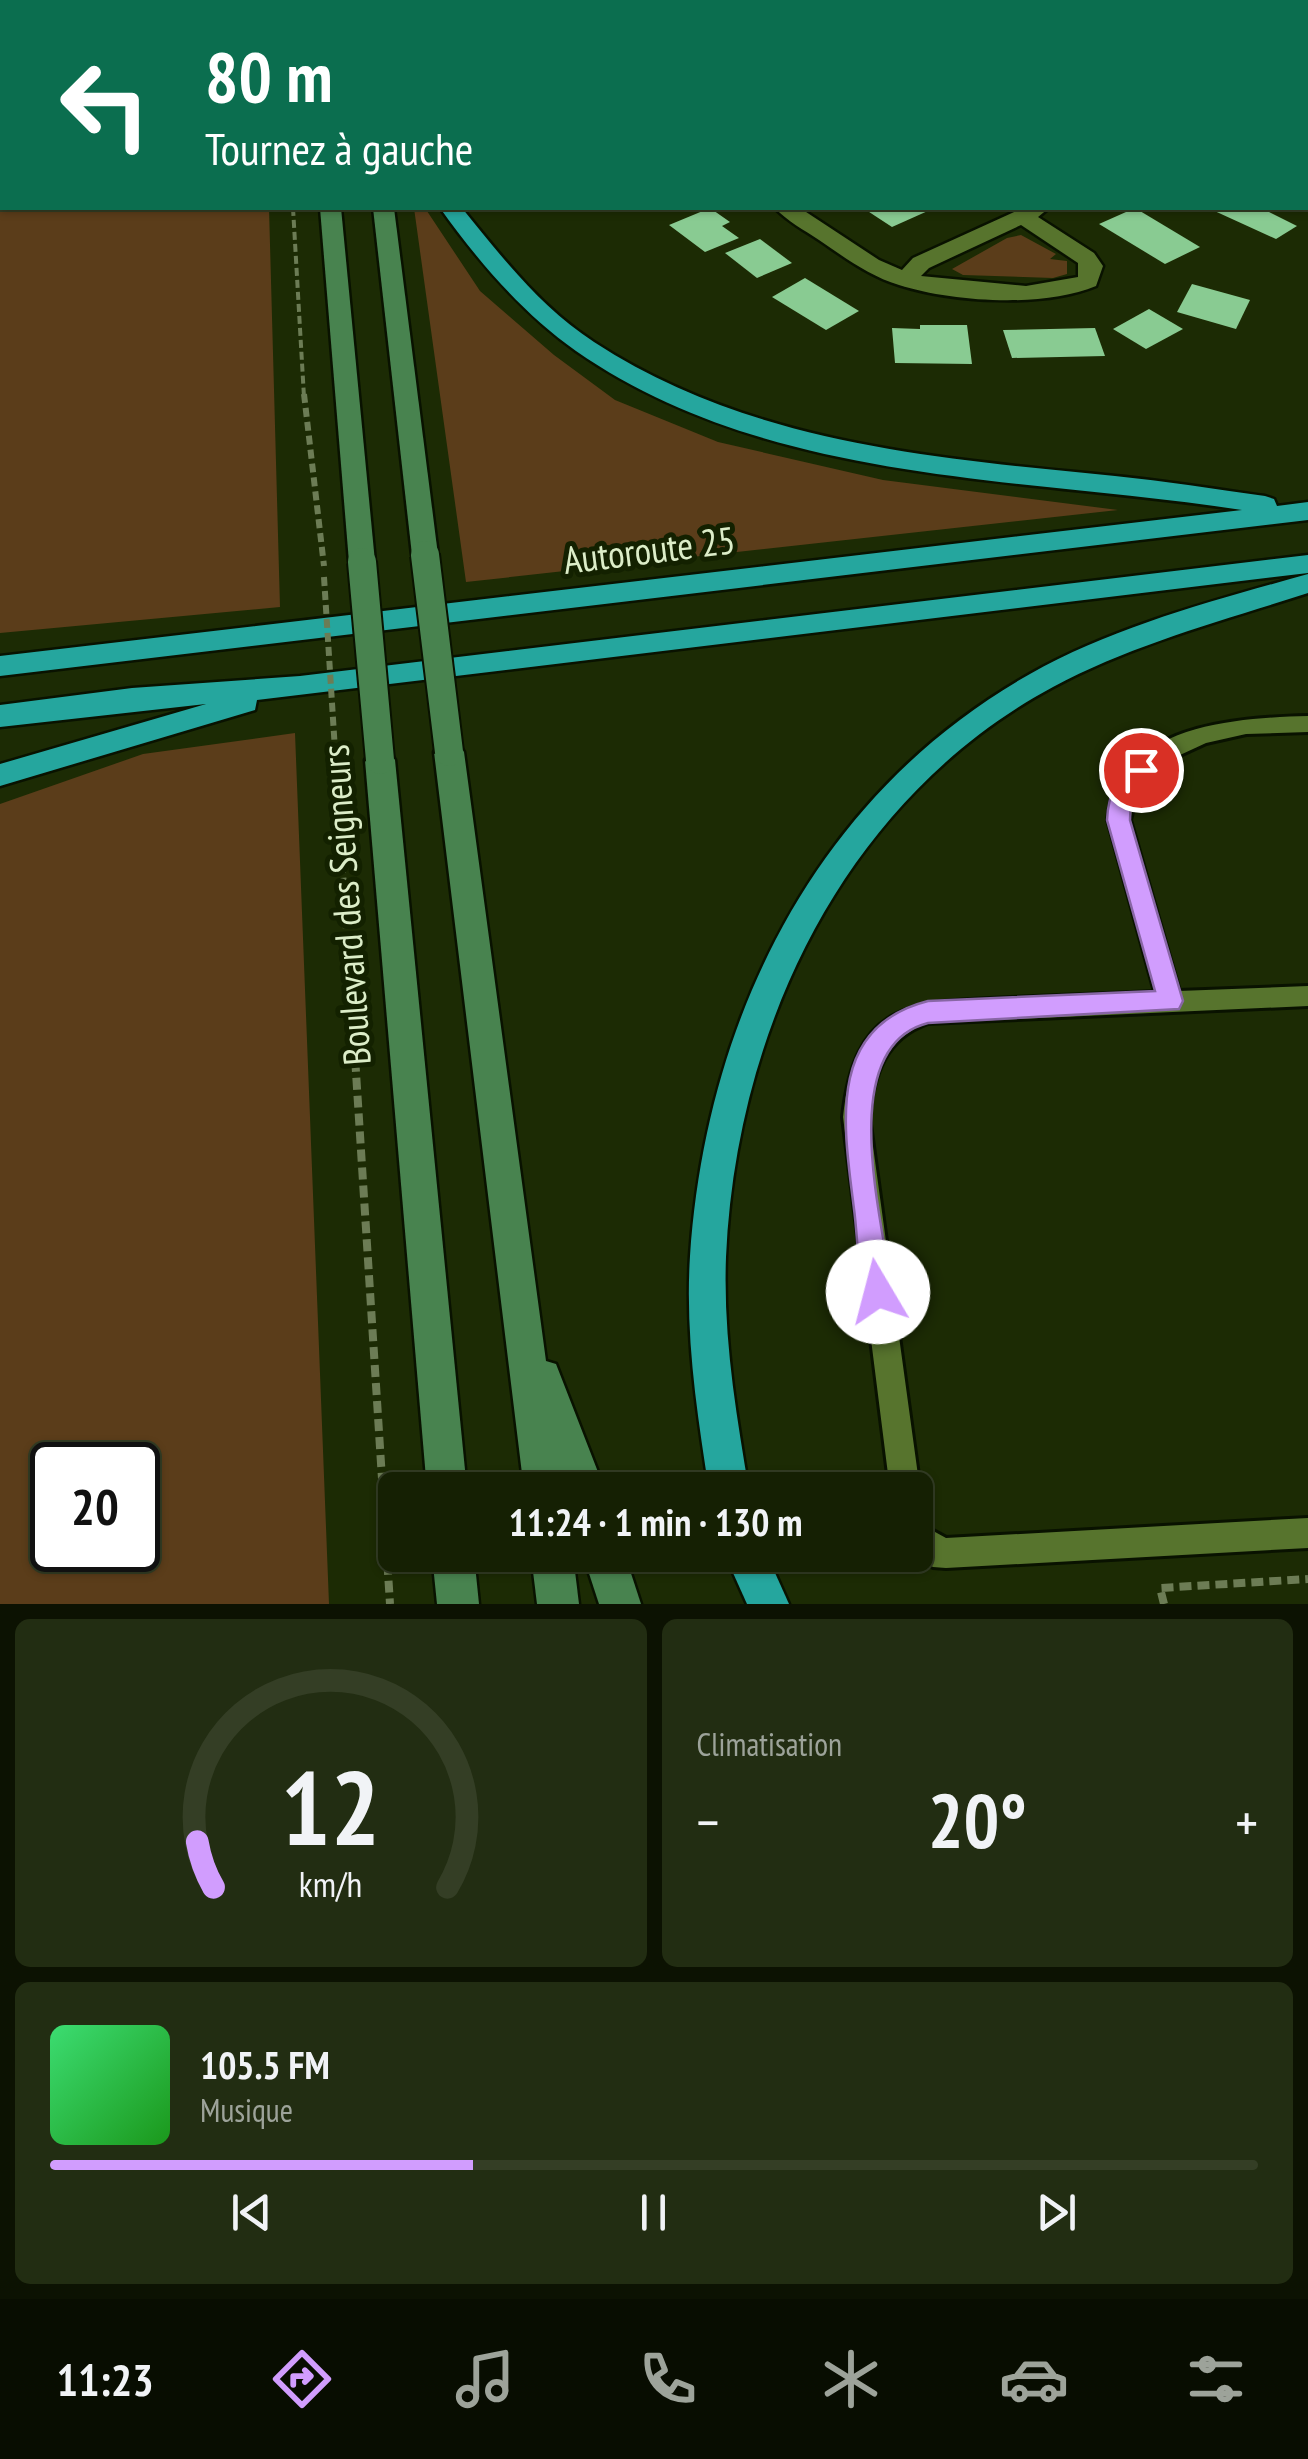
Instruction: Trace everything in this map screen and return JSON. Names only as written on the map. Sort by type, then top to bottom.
[{"type":"highway","points":[[453,210],[507,281],[562,330],[632,376],[731,421],[795,442],[929,468],[1118,484],[1308,510]]},
{"type":"highway","name":"Autoroute 25","points":[[0,666],[1308,510]]},
{"type":"highway","points":[[0,716],[300,686],[1308,564]]},
{"type":"highway","points":[[725,1472],[709,1339],[710,1214],[716,1157],[726,1104],[755,1013],[806,905],[862,830],[893,797],[956,738],[1008,700],[1106,652],[1308,583]]},
{"type":"highway","points":[[0,775],[300,686]]},
{"type":"highway","points":[[754,1572],[768,1604]]},
{"type":"main road","name":"Boulevard des Seigneurs","points":[[330,210],[445,1472]]},
{"type":"main road","points":[[383,210],[542,1472]]},
{"type":"main road","points":[[525,1333],[578,1472]]},
{"type":"main road","points":[[455,1572],[458,1604]]},
{"type":"main road","points":[[554,1572],[558,1604]]},
{"type":"main road","points":[[610,1572],[620,1604]]},
{"type":"street","points":[[789,210],[871,265],[905,280],[1052,292],[1088,281],[1092,266],[1030,212],[920,263],[905,280]]},
{"type":"lane","points":[[1170,1001],[1119,820],[1119,797],[1141,770],[1198,738],[1237,727],[1308,724]]},
{"type":"lane","points":[[903,1472],[856,1118],[857,1096],[868,1059],[894,1026],[928,1012],[1308,996]]},
{"type":"lane","points":[[933,1552],[1308,1533]]},
{"type":"path","name":"Boulevard des Seigneurs","points":[[293,210],[304,388],[324,566],[390,1604]]},
{"type":"path","points":[[1164,1604],[1160,1588],[1308,1580]]},
{"type":"shaded area","points":[[0,210],[269,210],[280,607],[0,633]]},
{"type":"shaded area","points":[[414,210],[426,210],[480,291],[554,355],[615,400],[718,442],[883,480],[1118,510],[466,582]]},
{"type":"shaded area","points":[[1021,235],[1056,254],[1050,259],[1067,261],[1067,274],[1053,278],[963,275],[952,269],[1007,238]]},
{"type":"shaded area","points":[[295,733],[329,1604],[0,1604],[0,804],[143,754]]},
{"type":"building","points":[[713,210],[730,222],[722,226],[739,238],[705,252],[669,225]]},
{"type":"building","points":[[866,210],[930,210],[892,227]]},
{"type":"building","points":[[1138,210],[1200,247],[1165,264],[1099,224]]},
{"type":"building","points":[[1212,210],[1265,210],[1297,226],[1276,239]]},
{"type":"building","points":[[760,239],[792,263],[757,278],[725,253]]},
{"type":"building","points":[[805,278],[859,311],[826,330],[772,297]]},
{"type":"building","points":[[1192,284],[1250,300],[1236,329],[1177,312]]},
{"type":"building","points":[[1149,309],[1183,329],[1146,349],[1113,329]]},
{"type":"building","points":[[920,325],[967,325],[972,364],[895,363],[892,328],[920,329]]},
{"type":"building","points":[[1095,328],[1105,356],[1012,358],[1003,330]]},
{"type":"route","points":[[878,1292],[856,1118],[861,1078],[881,1038],[908,1017],[928,1012],[1170,1001],[1119,820],[1119,797],[1141,770]]}]
